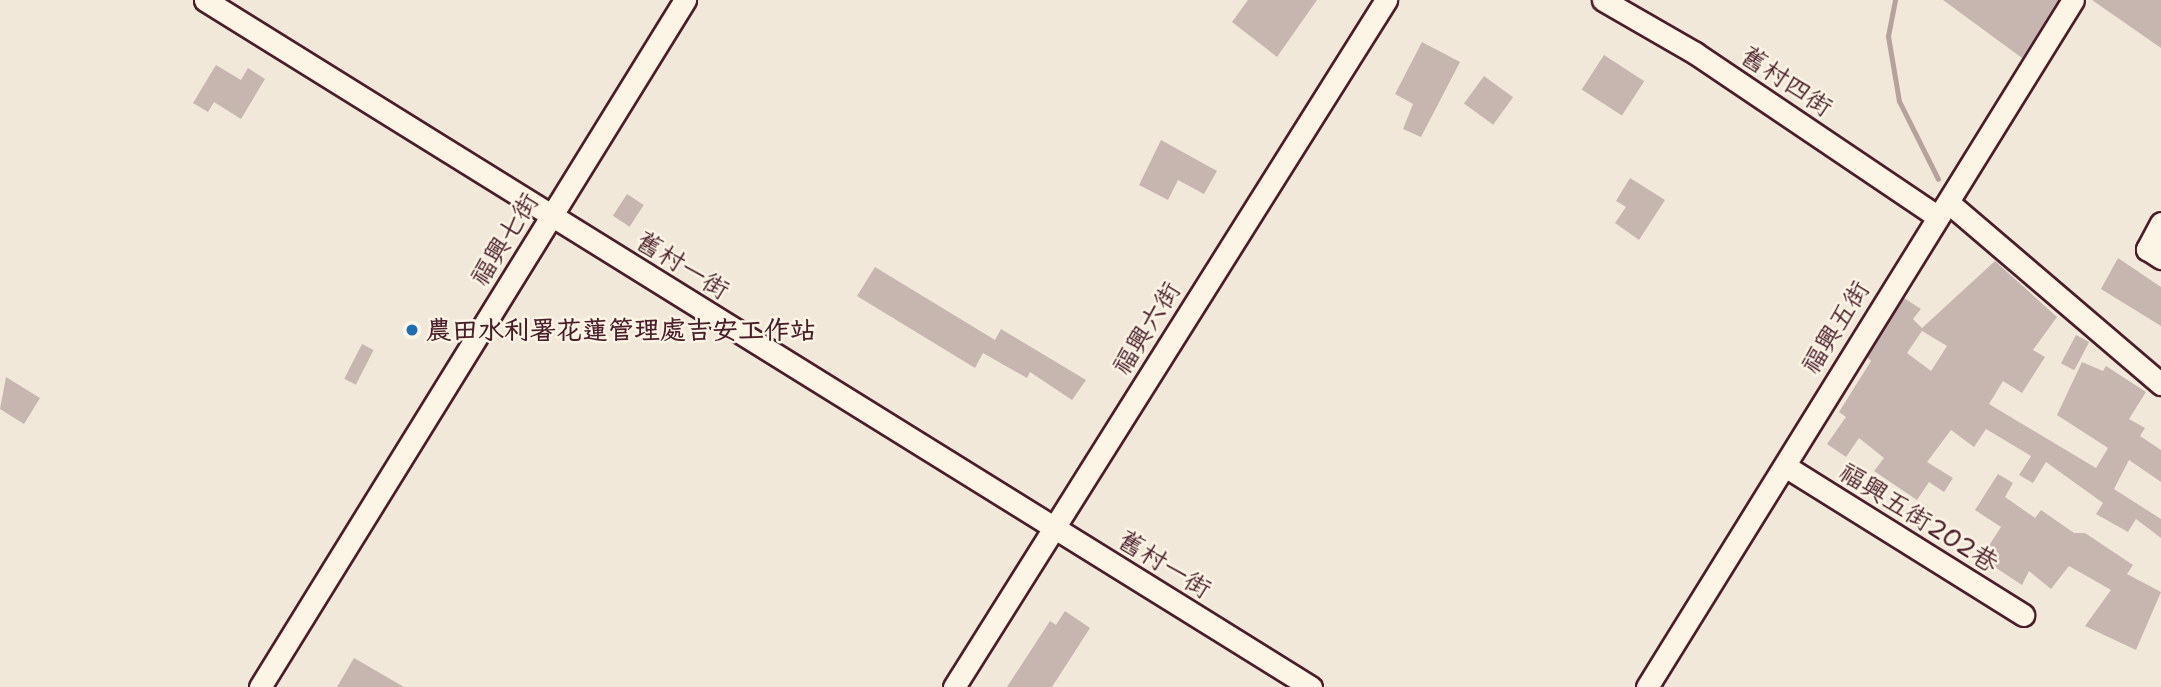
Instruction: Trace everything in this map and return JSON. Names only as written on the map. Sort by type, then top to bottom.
[{"type":"street","name":"舊村一街","points":[[205,0],[1311,687]]},
{"type":"street","name":"福興七街","points":[[260,687],[685,0]]},
{"type":"street","name":"福興六街","points":[[954,687],[1386,0]]},
{"type":"street","name":"舊村四街","points":[[1603,0],[1695,53],[1942,209],[2161,384]]},
{"type":"street","name":"福興五街","points":[[1647,687],[2073,0]]},
{"type":"street","points":[[2154,253],[2161,223]]},
{"type":"street","name":"福興五街202巷","points":[[1785,466],[2023,615]]},
{"type":"building","points":[[1248,0],[1317,0],[1277,57],[1232,22]]},
{"type":"building","points":[[1943,0],[2058,0],[2022,58]]},
{"type":"building","points":[[2092,0],[2161,0],[2161,48]]},
{"type":"building","points":[[1422,42],[1460,62],[1421,137],[1403,129],[1413,104],[1395,94]]},
{"type":"building","points":[[1604,55],[1644,81],[1622,116],[1582,89]]},
{"type":"building","points":[[216,65],[241,80],[248,68],[265,79],[241,119],[214,102],[208,112],[193,103]]},
{"type":"building","points":[[1484,76],[1513,97],[1493,125],[1464,104]]},
{"type":"building","points":[[1161,140],[1217,171],[1204,194],[1178,180],[1168,200],[1139,185]]},
{"type":"building","points":[[1630,178],[1665,200],[1639,240],[1615,223],[1626,207],[1616,201]]},
{"type":"building","points":[[627,194],[644,205],[630,227],[613,216]]},
{"type":"building","points":[[2118,258],[2161,287],[2161,326],[2101,289]]},
{"type":"building","points":[[1995,261],[2057,317],[2033,350],[2045,357],[2022,393],[2003,381],[1989,404],[2096,468],[2108,448],[2057,415],[2082,362],[2103,371],[2106,366],[2146,392],[2129,419],[2145,428],[2140,436],[2161,450],[2161,482],[2129,460],[2114,489],[2161,519],[2161,538],[2136,519],[2128,532],[2096,514],[2103,503],[2046,462],[2033,483],[2019,475],[2031,456],[1986,429],[1974,447],[1951,430],[1927,462],[1953,478],[1944,492],[1929,482],[1917,500],[1874,471],[1884,458],[1859,438],[1846,457],[1827,444],[1846,417],[1839,412],[1871,361],[1867,357],[1904,298],[1921,309],[1913,319],[1922,328]],"holes":[[[1922,331],[1947,346],[1931,371],[1907,353]]]},
{"type":"building","points":[[875,267],[995,340],[1001,329],[1086,380],[1072,400],[1030,372],[1027,378],[983,353],[975,368],[857,296]]},
{"type":"building","points":[[2076,335],[2089,342],[2074,370],[2061,363]]},
{"type":"building","points":[[362,344],[374,350],[356,385],[344,379]]},
{"type":"building","points":[[6,377],[40,398],[24,424],[0,409]]},
{"type":"building","points":[[1998,474],[2013,483],[2005,497],[2035,518],[2041,510],[2074,533],[2085,533],[2133,565],[2127,574],[2161,592],[2136,650],[2085,626],[2111,590],[2069,566],[2051,589],[2029,571],[2022,585],[1981,558],[2001,527],[1975,510]]},
{"type":"building","points":[[1065,611],[1090,628],[1052,687],[1007,687],[1050,621],[1056,625]]},
{"type":"building","points":[[354,658],[404,687],[337,687]]},
{"type":"waterway","points":[[1895,0],[1888,36],[1899,101],[1938,179]]},
{"type":"place","name":"農田水利署花蓮管理處吉安工作站","points":[[412,330]]}]
